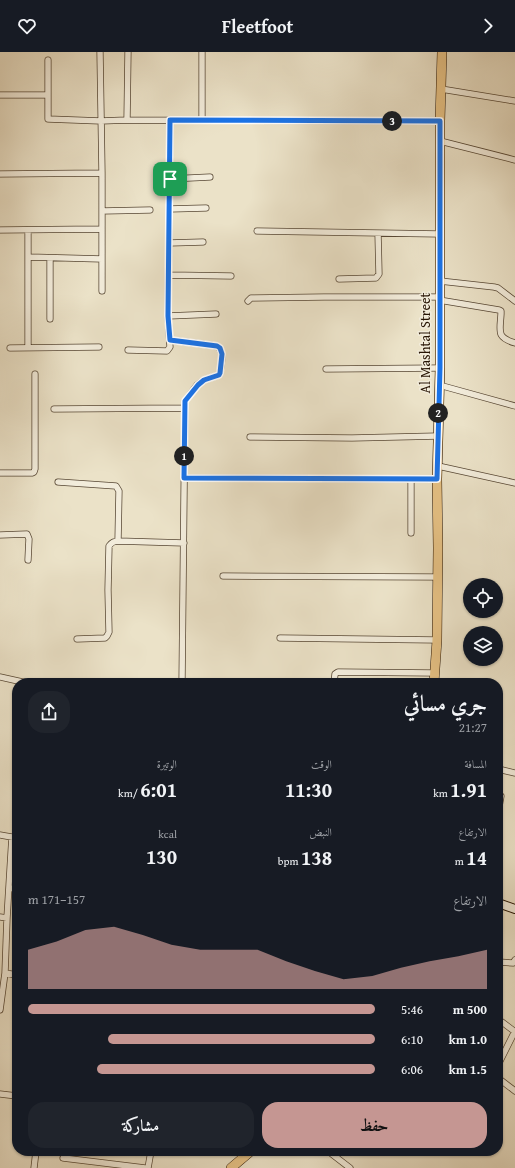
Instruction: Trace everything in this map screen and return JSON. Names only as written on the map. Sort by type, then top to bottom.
[{"type":"main road","name":"Al Mashtal Street","points":[[434,678],[437,640],[437,479],[440,368],[440,121],[442,52]]},
{"type":"main road","points":[[503,905],[515,910]]},
{"type":"main road","points":[[503,909],[515,910]]},
{"type":"main road","points":[[231,1168],[245,1156]]},
{"type":"street","points":[[100,52],[102,291]]},
{"type":"street","points":[[127,120],[128,52]]},
{"type":"street","points":[[202,52],[202,120]]},
{"type":"street","points":[[48,60],[48,119],[101,121],[440,121]]},
{"type":"street","points":[[441,89],[515,101]]},
{"type":"street","points":[[0,95],[48,95]]},
{"type":"street","points":[[128,350],[167,350],[170,347],[168,275],[170,120]]},
{"type":"street","points":[[440,141],[515,160]]},
{"type":"street","points":[[0,174],[102,173]]},
{"type":"street","points":[[170,179],[210,177]]},
{"type":"street","points":[[169,208],[206,208]]},
{"type":"street","points":[[102,211],[150,210]]},
{"type":"street","points":[[0,230],[102,229]]},
{"type":"street","points":[[28,230],[28,348]]},
{"type":"street","points":[[257,231],[440,234]]},
{"type":"street","points":[[339,279],[376,278],[379,274],[378,233]]},
{"type":"street","points":[[169,243],[203,242]]},
{"type":"street","points":[[28,257],[102,259]]},
{"type":"street","points":[[50,258],[50,319]]},
{"type":"street","points":[[168,275],[232,276]]},
{"type":"street","points":[[440,281],[498,288],[515,301]]},
{"type":"street","points":[[248,301],[251,298],[324,296],[439,298],[501,311],[501,336],[504,339],[515,343]]},
{"type":"street","points":[[168,316],[216,314]]},
{"type":"street","points":[[170,340],[217,346],[222,350],[219,375],[204,380],[198,385],[185,401],[184,408],[182,678]]},
{"type":"street","points":[[10,348],[99,347]]},
{"type":"street","points":[[326,369],[440,368]]},
{"type":"street","points":[[0,473],[32,473],[36,469],[35,374]]},
{"type":"street","points":[[439,385],[515,406]]},
{"type":"street","points":[[54,409],[184,408]]},
{"type":"street","points":[[250,437],[352,438],[438,436]]},
{"type":"street","points":[[438,466],[515,483]]},
{"type":"street","points":[[184,478],[437,479]]},
{"type":"street","points":[[411,479],[411,533]]},
{"type":"street","points":[[58,482],[116,486],[118,491],[118,541]]},
{"type":"street","points":[[0,535],[27,534],[29,539],[28,560]]},
{"type":"street","points":[[77,639],[105,638],[108,636],[109,546],[114,541],[184,544]]},
{"type":"street","points":[[223,576],[437,577]]},
{"type":"street","points":[[280,638],[437,640]]},
{"type":"street","points":[[334,678],[338,672],[435,673]]},
{"type":"street","points":[[0,677],[12,680]]},
{"type":"street","points":[[503,770],[515,773]]},
{"type":"street","points":[[0,835],[12,837]]},
{"type":"street","points":[[0,1010],[5,973],[3,964],[12,868]]},
{"type":"street","points":[[0,917],[7,918]]},
{"type":"street","points":[[503,962],[513,963],[515,960]]},
{"type":"street","points":[[5,973],[12,974]]},
{"type":"street","points":[[503,1023],[514,1031],[503,1055]]},
{"type":"street","points":[[503,1082],[515,1091]]},
{"type":"street","points":[[0,1094],[12,1095]]},
{"type":"street","points":[[34,1168],[35,1156]]},
{"type":"street","points":[[148,1168],[150,1156]]},
{"type":"street","points":[[334,1156],[350,1168]]},
{"type":"street","points":[[63,1158],[145,1168]]},
{"type":"route","points":[[170,120],[440,121],[440,368],[437,479],[184,478],[185,401],[204,380],[219,375],[222,350],[217,346],[170,340],[168,316],[170,179],[170,120]]}]
